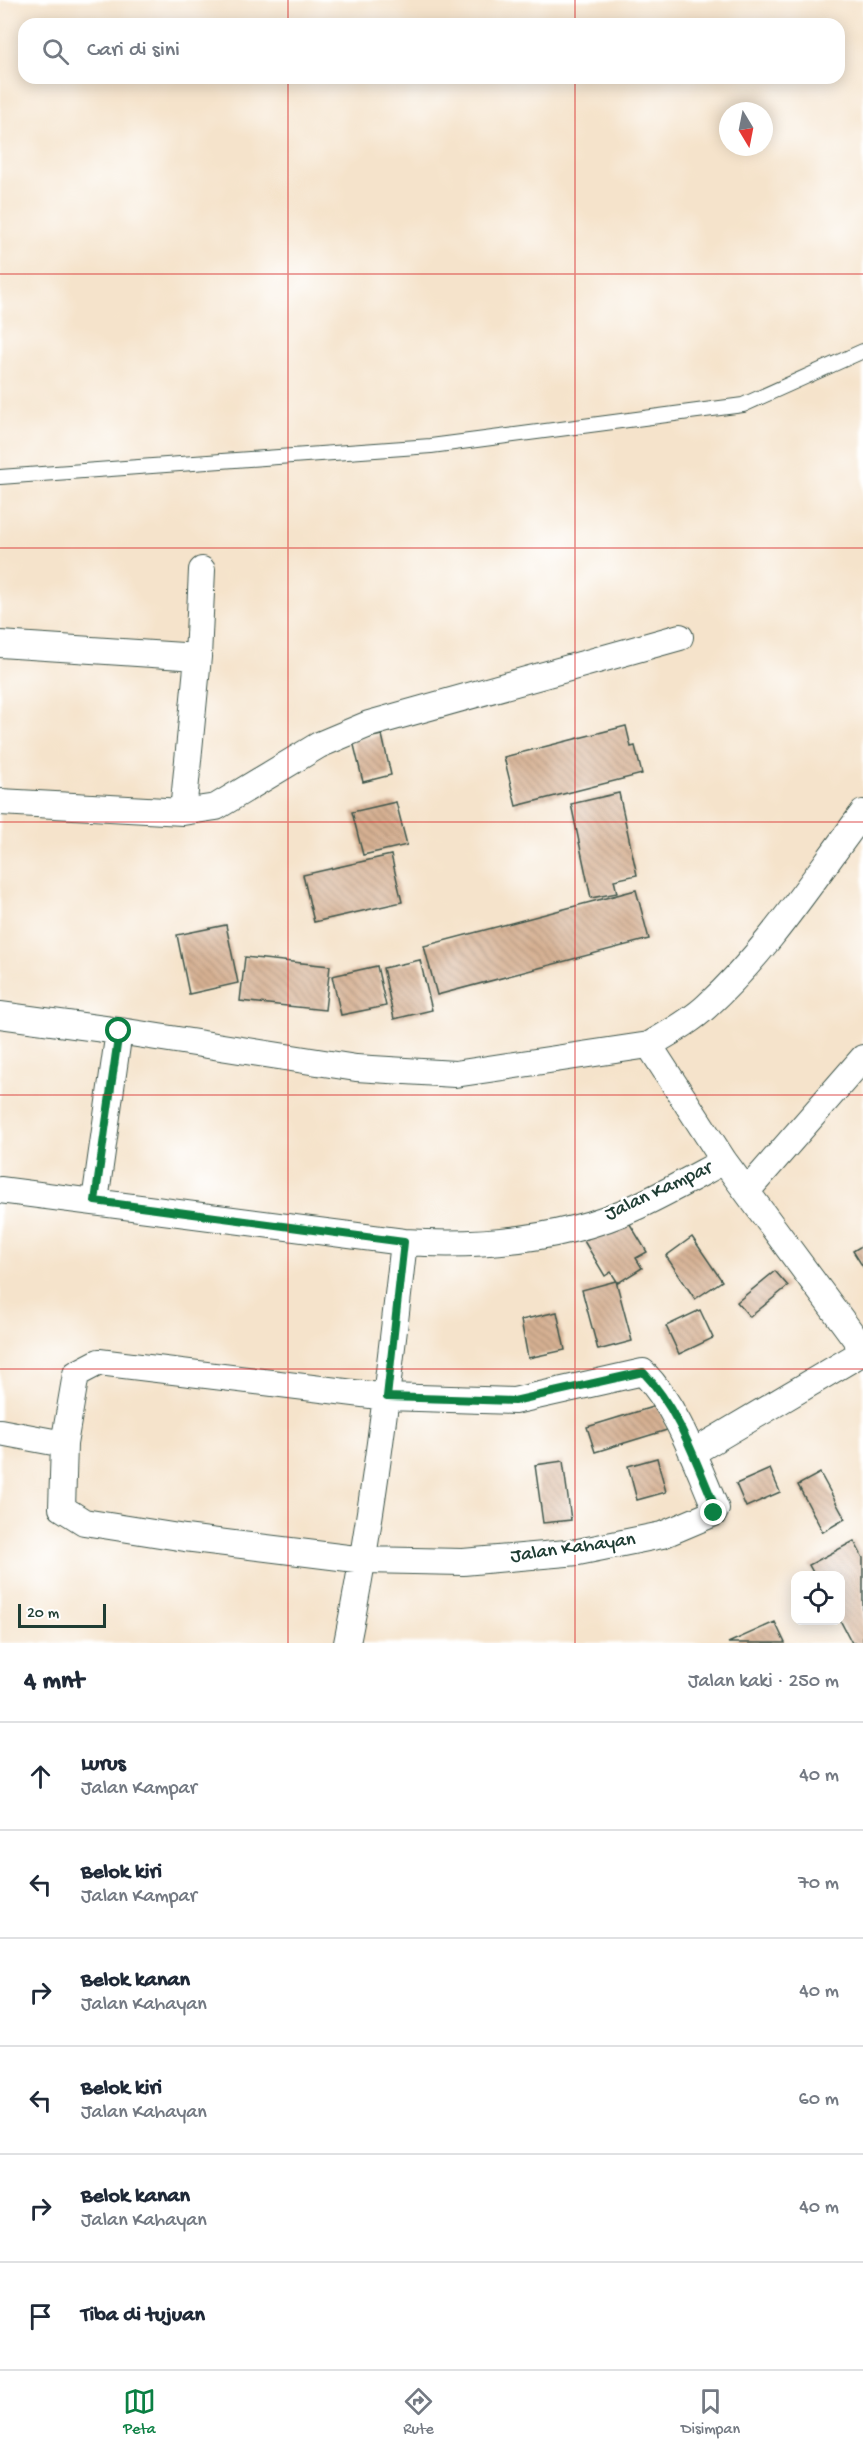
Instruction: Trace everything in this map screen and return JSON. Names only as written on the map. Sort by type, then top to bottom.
[{"type":"street","points":[[183,813],[198,657],[202,570]]},
{"type":"street","points":[[0,802],[183,813],[216,807],[319,745],[369,724],[680,637]]},
{"type":"street","points":[[0,644],[198,657]]},
{"type":"street","points":[[0,1015],[357,1068],[454,1074],[650,1045],[706,1007],[760,950],[817,878],[863,813]]},
{"type":"street","points":[[95,1201],[119,1031]]},
{"type":"street","points":[[650,1045],[724,1161],[863,1351],[693,1453]]},
{"type":"street","points":[[747,1191],[863,1058]]},
{"type":"street","name":"Jalan Kampar","points":[[0,1190],[404,1242],[454,1245],[539,1237],[585,1225],[637,1207],[724,1161]]},
{"type":"street","points":[[347,1643],[364,1560],[387,1397],[404,1242]]},
{"type":"street","name":"Jalan Kahayan","points":[[99,1362],[387,1397],[514,1401],[643,1372],[658,1388],[693,1453],[716,1509],[714,1513],[662,1535],[578,1552],[463,1562],[364,1560],[185,1538],[84,1522],[62,1508],[64,1444],[76,1374],[99,1362]]},
{"type":"street","points":[[0,1432],[64,1444]]},
{"type":"lane","points":[[0,477],[431,446],[743,405],[863,351]]},
{"type":"building","points":[[626,726],[631,747],[635,746],[642,774],[516,806],[504,757]]},
{"type":"building","points":[[382,735],[391,775],[363,782],[353,741]]},
{"type":"building","points":[[619,793],[637,875],[614,880],[617,893],[591,898],[571,804]]},
{"type":"building","points":[[396,802],[407,845],[363,855],[352,812]]},
{"type":"building","points":[[391,855],[402,902],[314,922],[303,875]]},
{"type":"building","points":[[636,890],[649,939],[437,995],[424,946]]},
{"type":"building","points":[[226,925],[238,983],[189,994],[177,935]]},
{"type":"building","points":[[245,957],[330,966],[325,1010],[240,1001]]},
{"type":"building","points":[[420,960],[432,1010],[394,1019],[383,968]]},
{"type":"building","points":[[377,966],[386,1006],[341,1015],[332,976]]},
{"type":"building","points":[[625,1216],[647,1252],[636,1258],[642,1268],[618,1283],[611,1272],[605,1276],[584,1241]]},
{"type":"building","points":[[692,1237],[722,1281],[695,1299],[666,1256]]},
{"type":"building","points":[[863,1245],[863,1267],[853,1251]]},
{"type":"building","points":[[775,1271],[788,1286],[750,1317],[737,1302]]},
{"type":"building","points":[[616,1281],[632,1341],[598,1350],[582,1290]]},
{"type":"building","points":[[700,1310],[713,1338],[679,1354],[666,1326]]},
{"type":"building","points":[[557,1312],[565,1350],[528,1358],[521,1320]]},
{"type":"building","points":[[659,1405],[667,1430],[595,1452],[587,1427]]},
{"type":"building","points":[[657,1458],[666,1492],[637,1500],[628,1466]]},
{"type":"building","points":[[563,1461],[571,1520],[543,1523],[535,1465]]},
{"type":"building","points":[[770,1469],[780,1492],[746,1507],[736,1484]]},
{"type":"building","points":[[820,1473],[845,1519],[823,1532],[798,1485]]},
{"type":"building","points":[[854,1541],[863,1558],[863,1643],[852,1643],[843,1625],[845,1625],[845,1571],[812,1571],[809,1565]]},
{"type":"building","points":[[775,1622],[785,1643],[728,1643]]},
{"type":"route","points":[[119,1031],[95,1201],[404,1242],[387,1397],[514,1401],[643,1372],[658,1388],[693,1453],[716,1509],[714,1513]]}]
